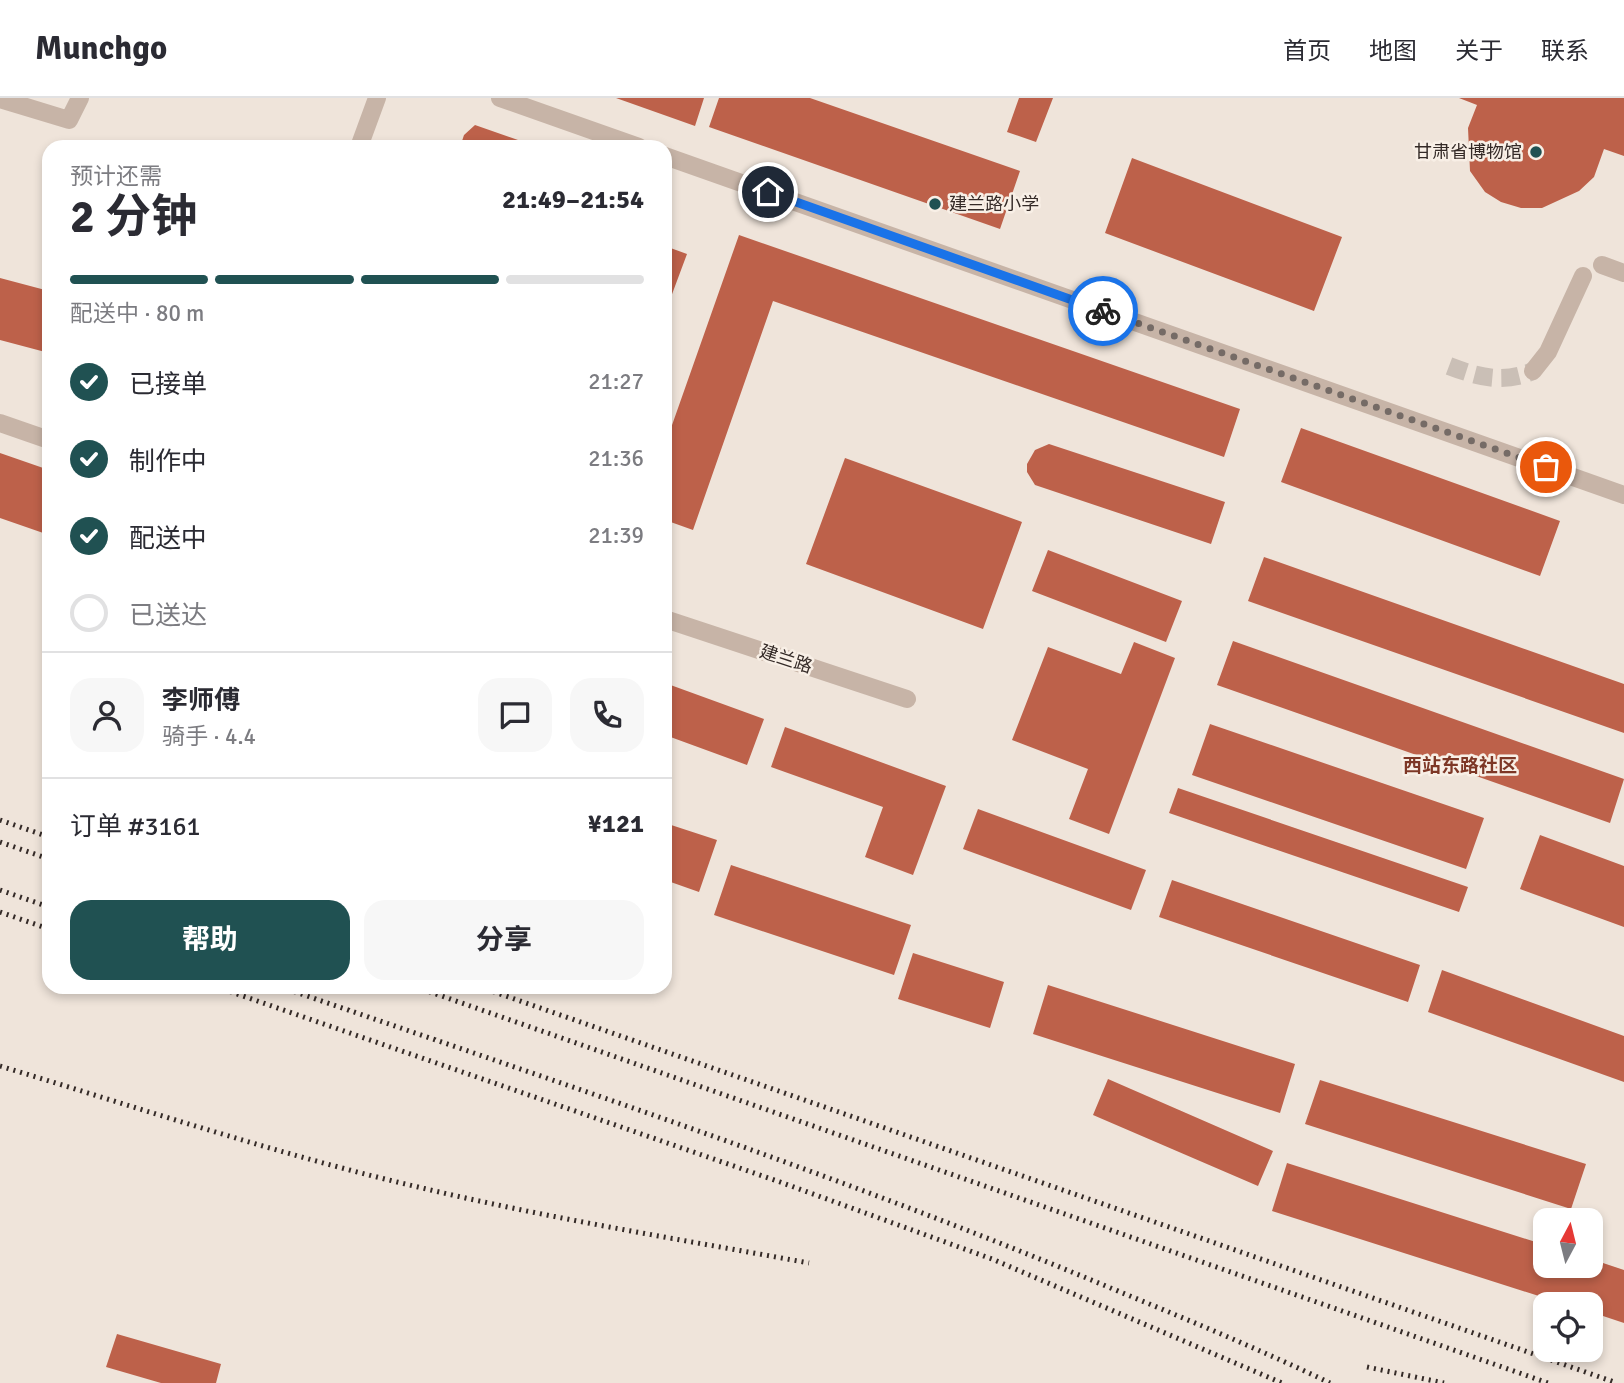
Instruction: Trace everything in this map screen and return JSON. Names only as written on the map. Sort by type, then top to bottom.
[{"type":"street","points":[[0,99],[69,120],[80,98]]},
{"type":"street","points":[[362,140],[377,98]]},
{"type":"street","points":[[500,98],[619,140]]},
{"type":"street","points":[[672,158],[1624,495]]},
{"type":"street","points":[[1602,265],[1624,273]]},
{"type":"street","points":[[1533,371],[1548,352],[1583,276]]},
{"type":"street","points":[[0,423],[42,438]]},
{"type":"street","name":"建兰路","points":[[672,622],[907,699]]},
{"type":"building","points":[[616,98],[704,98],[695,126]]},
{"type":"building","points":[[719,98],[810,98],[1020,171],[1000,229],[709,127]]},
{"type":"building","points":[[1019,98],[1053,98],[1036,142],[1007,132]]},
{"type":"building","name":"甘肃省博物馆","points":[[1459,98],[1624,98],[1624,156],[1604,149],[1594,177],[1579,191],[1542,208],[1521,208],[1501,202],[1485,192],[1470,171],[1468,128],[1477,105]]},
{"type":"building","points":[[475,125],[518,140],[462,140]]},
{"type":"building","points":[[1132,158],[1342,237],[1314,311],[1105,233]]},
{"type":"building","points":[[739,235],[1240,409],[1224,457],[773,301],[693,530],[672,522],[672,425]]},
{"type":"building","points":[[672,249],[687,254],[672,294]]},
{"type":"building","points":[[0,278],[42,289],[42,351],[0,340]]},
{"type":"building","points":[[1301,428],[1560,521],[1540,576],[1281,482]]},
{"type":"building","points":[[1049,444],[1225,502],[1211,544],[1035,485],[1027,472],[1027,464],[1035,450]]},
{"type":"building","points":[[0,453],[42,468],[42,533],[0,518]]},
{"type":"building","points":[[845,458],[1022,522],[983,629],[806,564]]},
{"type":"building","points":[[1048,550],[1182,601],[1166,642],[1032,591]]},
{"type":"building","points":[[1264,557],[1624,684],[1624,733],[1248,601]]},
{"type":"building","points":[[1233,641],[1624,779],[1610,823],[1217,685]]},
{"type":"building","points":[[1134,642],[1175,658],[1109,834],[1069,819],[1088,769],[1012,740],[1048,647],[1121,674]]},
{"type":"building","points":[[672,686],[764,719],[747,765],[672,738]]},
{"type":"building","points":[[1210,724],[1484,818],[1466,869],[1192,775]]},
{"type":"building","points":[[785,727],[946,786],[913,875],[865,857],[883,807],[771,767]]},
{"type":"building","points":[[1178,788],[1468,887],[1459,912],[1169,813]]},
{"type":"building","points":[[978,809],[1146,870],[1131,910],[963,849]]},
{"type":"building","points":[[672,825],[717,840],[699,892],[672,882]]},
{"type":"building","points":[[1540,835],[1624,866],[1624,927],[1520,889]]},
{"type":"building","points":[[731,865],[911,925],[894,975],[714,915]]},
{"type":"building","points":[[1172,880],[1420,965],[1408,1002],[1159,917]]},
{"type":"building","points":[[913,953],[1004,982],[990,1028],[898,999]]},
{"type":"building","points":[[1442,970],[1624,1036],[1624,1082],[1428,1012]]},
{"type":"building","points":[[1048,985],[1295,1064],[1280,1113],[1033,1034]]},
{"type":"building","points":[[1108,1079],[1273,1151],[1258,1186],[1093,1115]]},
{"type":"building","points":[[1320,1080],[1586,1164],[1571,1208],[1568,1208],[1305,1124]]},
{"type":"building","points":[[1287,1163],[1533,1241],[1533,1278],[1603,1278],[1603,1263],[1624,1270],[1624,1323],[1603,1316],[1603,1292],[1533,1292],[1533,1294],[1272,1211]]},
{"type":"building","points":[[117,1334],[221,1364],[216,1383],[161,1383],[106,1367]]},
{"type":"tunnel","points":[[1449,366],[1501,378],[1533,371]]},
{"type":"railway","points":[[0,820],[42,835]]},
{"type":"railway","points":[[0,842],[42,857]]},
{"type":"railway","points":[[0,890],[42,905]]},
{"type":"railway","points":[[0,912],[42,927]]},
{"type":"railway","points":[[237,994],[780,1182],[992,1259],[1282,1383]]},
{"type":"railway","points":[[301,994],[699,1131],[907,1207],[1168,1312],[1330,1383]]},
{"type":"railway","points":[[436,994],[1548,1383]]},
{"type":"railway","points":[[500,994],[1617,1383]]},
{"type":"railway","points":[[0,1066],[260,1145],[418,1187],[564,1218],[809,1263]]},
{"type":"railway","points":[[1367,1367],[1444,1383]]},
{"type":"way so far","points":[[1103,311],[1546,467]]},
{"type":"place","name":"甘肃省博物馆","points":[[1536,152]]},
{"type":"place","name":"建兰路小学","points":[[935,204]]},
{"type":"district","name":"西站东路社区","points":[[1460,765]]},
{"type":"route","points":[[768,192],[1103,311]]}]
